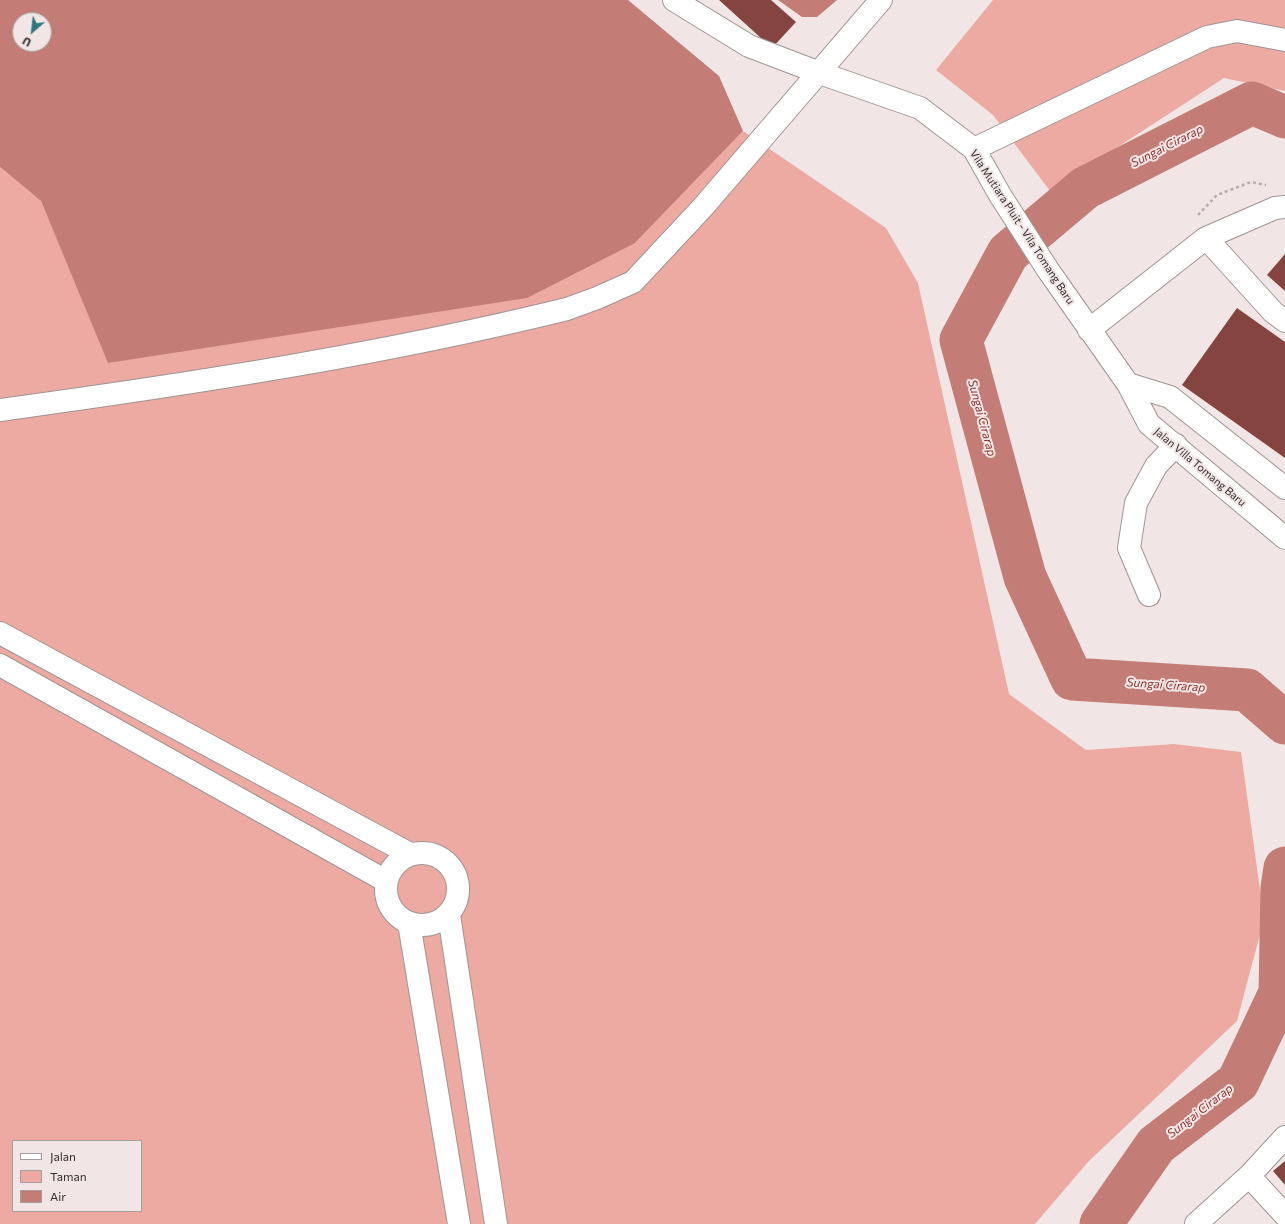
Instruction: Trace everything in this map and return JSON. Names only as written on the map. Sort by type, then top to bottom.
[{"type":"street","name":"Vila Mutiara Pluit - Vila Tomang Baru","points":[[674,0],[749,46],[817,72],[920,108],[974,149],[1001,197],[1048,270],[1128,384]]},
{"type":"street","points":[[0,410],[138,391],[325,360],[567,309],[633,282],[703,207],[817,72],[881,0]]},
{"type":"street","points":[[974,149],[1207,37],[1237,31],[1285,40]]},
{"type":"street","points":[[1089,330],[1206,238],[1275,208],[1285,207]]},
{"type":"street","points":[[1206,238],[1273,312],[1285,321]]},
{"type":"street","points":[[1128,384],[1170,397],[1285,488]]},
{"type":"street","name":"Jalan Villa Tomang Baru","points":[[1128,384],[1149,424],[1176,445],[1285,538]]},
{"type":"street","points":[[1149,595],[1129,548],[1136,503],[1156,466],[1176,445]]},
{"type":"street","points":[[386,881],[0,664],[6,636],[410,854]]},
{"type":"street","points":[[449,914],[432,924],[420,926],[409,923],[397,916],[389,906],[385,894],[386,881],[391,870],[399,860],[410,854],[423,853],[436,855],[446,862],[454,872],[458,884],[457,897],[449,914],[496,1224]]},
{"type":"street","points":[[409,923],[459,1224]]},
{"type":"street","points":[[1196,1224],[1250,1176],[1285,1137]]},
{"type":"street","points":[[1250,1176],[1285,1215]]},
{"type":"path","points":[[1206,238],[1196,222],[1199,212],[1217,195],[1250,182],[1271,186]]},
{"type":"green space","points":[[993,0],[1285,0],[1285,91],[1224,78],[1050,191],[993,115],[936,70]]},
{"type":"green space","points":[[743,131],[886,228],[918,283],[1009,694],[1086,750],[1174,744],[1241,752],[1264,919],[1237,1021],[1088,1162],[1035,1224],[0,1224],[0,167],[41,201],[109,363],[635,243]]},
{"type":"water","points":[[0,0],[628,0],[719,76],[743,131],[635,243],[527,298],[108,363],[41,201],[0,167]]},
{"type":"water","points":[[778,0],[837,0],[817,17],[802,17]]},
{"type":"building","points":[[719,0],[771,0],[796,22],[772,48]]},
{"type":"building","points":[[1285,254],[1285,291],[1267,275]]},
{"type":"building","points":[[1237,308],[1285,342],[1285,458],[1182,385]]},
{"type":"building","points":[[1285,1161],[1285,1185],[1273,1171]]},
{"type":"waterway","name":"Sungai Cirarap","points":[[1285,117],[1252,103],[1085,188],[1008,253],[961,340],[1025,577],[1072,679],[1247,690],[1285,723]]},
{"type":"waterway","name":"Sungai Cirarap","points":[[1101,1224],[1156,1145],[1238,1082],[1280,993],[1282,888],[1285,868]]}]
